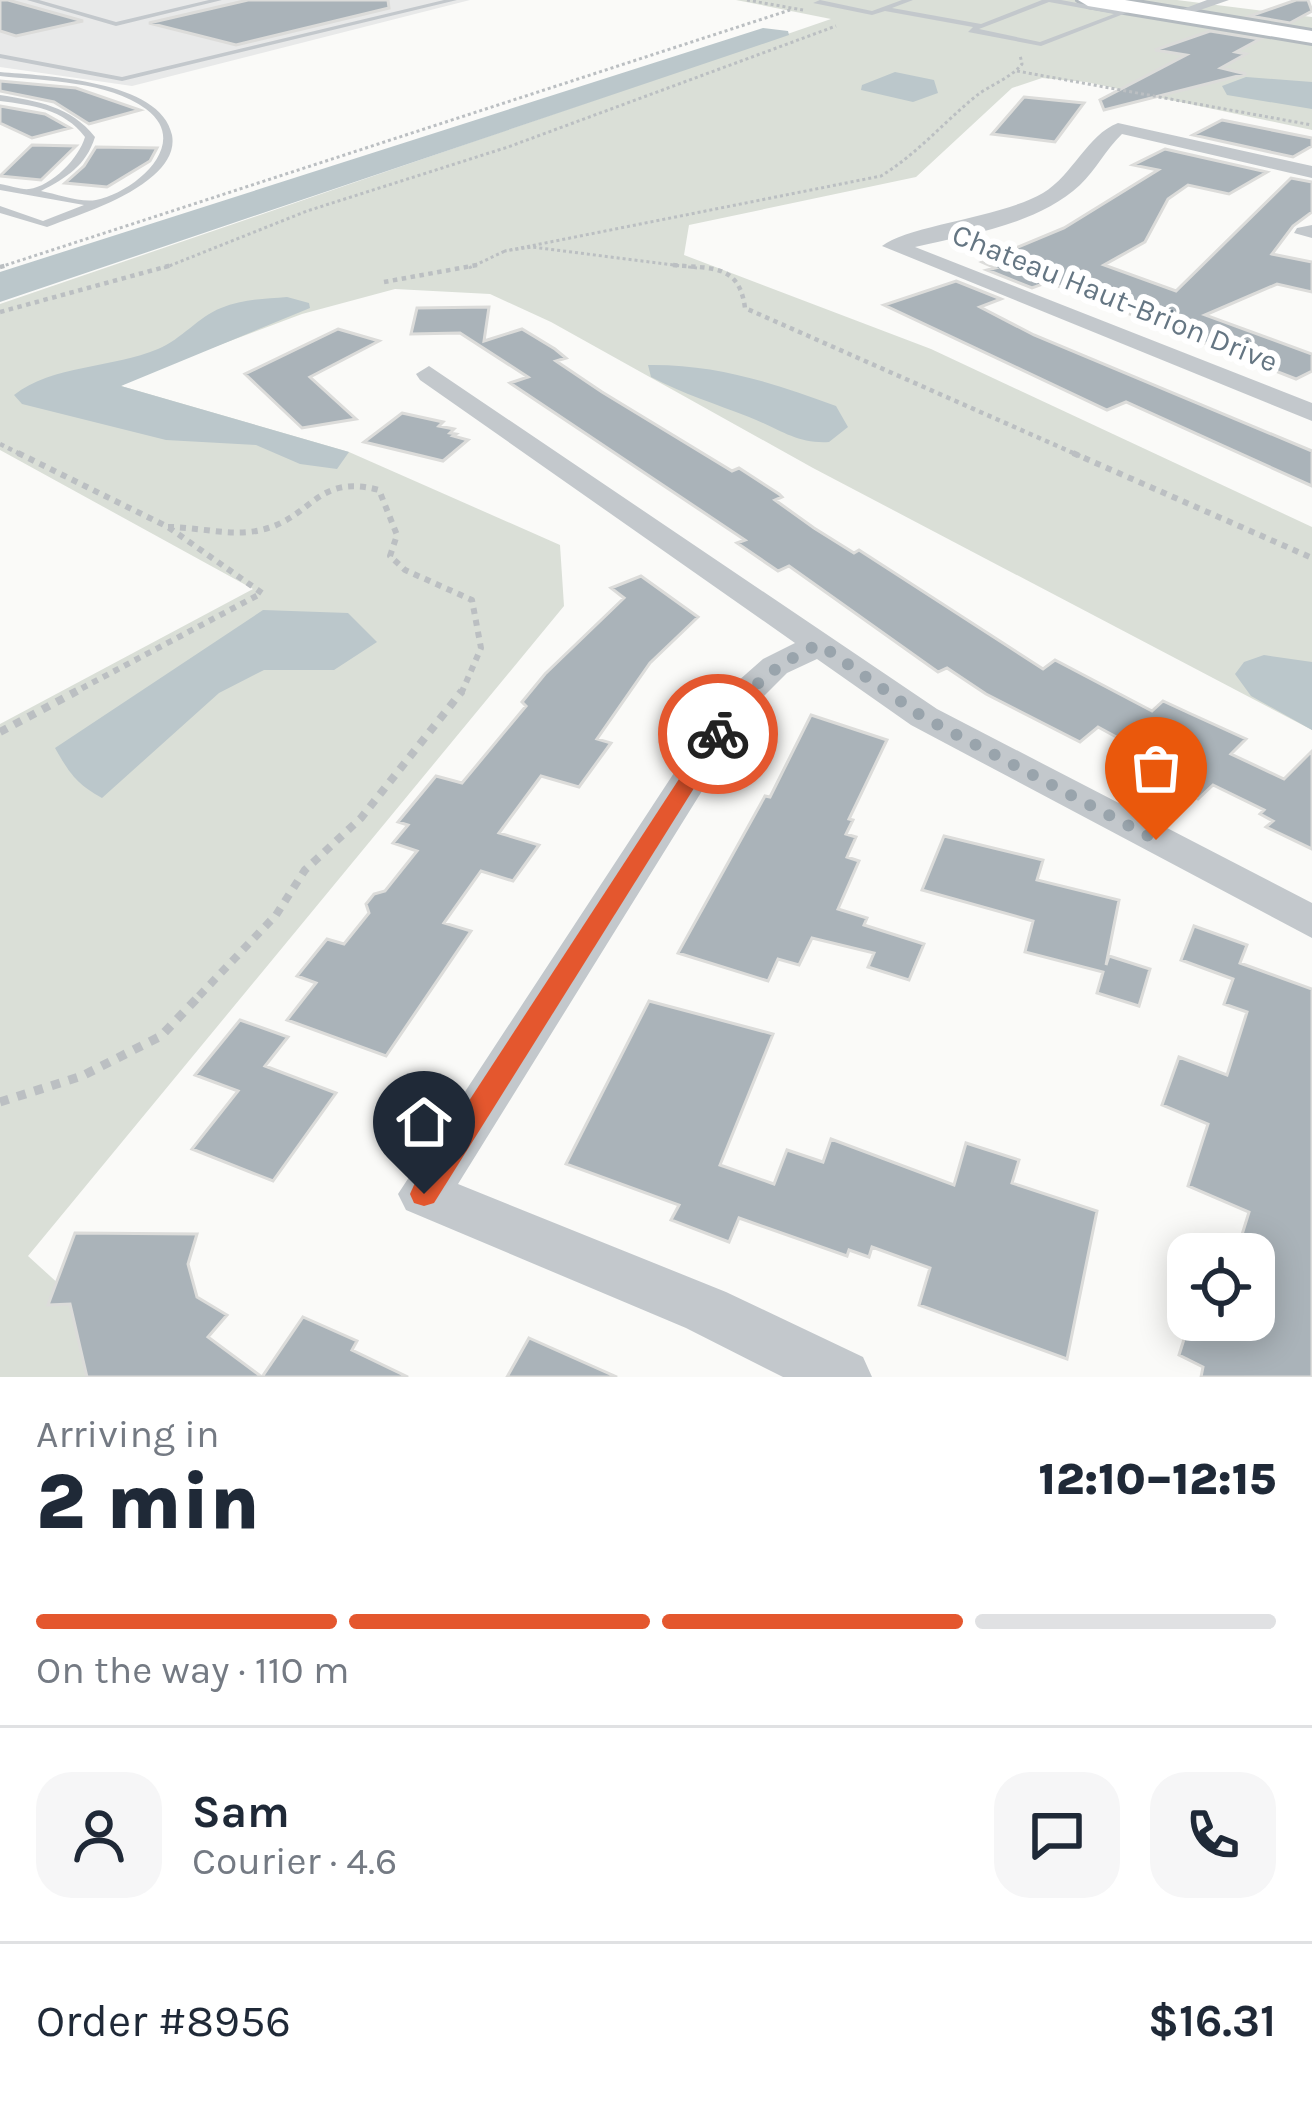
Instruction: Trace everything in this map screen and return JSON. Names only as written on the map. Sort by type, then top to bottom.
[{"type":"street","points":[[1088,0],[1306,31]]},
{"type":"street","points":[[1184,11],[1222,0]]},
{"type":"street","name":"Chateau Haut-Brion Drive","points":[[1312,172],[1118,128],[1103,139],[1076,179],[1054,196],[1000,218],[893,246],[1312,412]]},
{"type":"street","points":[[429,374],[923,717],[1312,922]]},
{"type":"street","points":[[819,644],[775,666],[742,697],[424,1194],[706,1310],[843,1377]]},
{"type":"lane","points":[[31,0],[116,24],[218,0]]},
{"type":"lane","points":[[0,56],[122,79],[453,0]]},
{"type":"lane","points":[[830,3],[869,13],[909,0]]},
{"type":"lane","points":[[1048,0],[1134,7],[1041,44],[971,30],[1048,0]]},
{"type":"lane","points":[[885,9],[981,26]]},
{"type":"lane","points":[[0,74],[113,91],[146,105],[166,124],[168,151],[151,173],[94,205],[43,225],[0,209]]},
{"type":"lane","points":[[0,98],[61,111],[81,122],[90,137],[87,153],[78,163],[30,193]]},
{"type":"lane","points":[[0,188],[94,205]]},
{"type":"path","points":[[747,0],[804,10]]},
{"type":"path","points":[[0,267],[627,67],[792,9]]},
{"type":"path","points":[[0,312],[166,267],[307,211],[429,175],[885,9]]},
{"type":"path","points":[[384,282],[472,266],[505,251],[881,176],[911,160],[972,100],[1017,71],[1022,64],[1011,48]]},
{"type":"path","points":[[1017,71],[1312,125]]},
{"type":"path","points":[[505,251],[532,247],[724,271],[742,287],[745,308],[1312,558]]},
{"type":"path","points":[[0,444],[168,527],[262,593],[0,732]]},
{"type":"path","points":[[0,1102],[82,1076],[161,1036],[276,915],[305,870],[375,801],[459,699],[481,648],[472,600],[405,570],[390,556],[397,535],[380,490],[347,485],[327,489],[310,496],[272,526],[253,530],[168,527]]},
{"type":"shaded area","points":[[0,0],[470,0],[132,86],[0,67]]},
{"type":"shaded area","points":[[736,0],[1177,0],[1312,17],[1312,130],[1086,82],[1042,78],[1012,88],[916,177],[689,225],[684,255],[931,349],[1312,527],[1312,730],[813,468],[551,322],[490,294],[395,289],[302,314],[134,377],[121,386],[349,452],[560,545],[564,606],[28,1256],[161,1377],[0,1377],[0,724],[253,589],[0,450],[0,304],[831,19]]},
{"type":"shaded area","points":[[763,28],[788,31],[789,35],[0,302],[0,272]]},
{"type":"shaded area","points":[[895,72],[934,80],[938,93],[913,102],[861,90],[862,85]]},
{"type":"shaded area","points":[[1246,77],[1312,82],[1312,109],[1227,95],[1222,86]]},
{"type":"shaded area","points":[[287,297],[309,303],[310,308],[121,386],[349,452],[337,469],[300,464],[256,445],[166,440],[22,404],[14,395],[64,372],[158,349],[229,305]]},
{"type":"shaded area","points":[[648,365],[721,371],[767,383],[836,406],[848,427],[829,442],[797,438],[663,383],[651,377]]},
{"type":"shaded area","points":[[263,610],[348,613],[377,642],[334,670],[264,670],[219,693],[102,798],[74,776],[55,748]]},
{"type":"shaded area","points":[[1264,655],[1312,662],[1312,730],[1251,696],[1235,674],[1244,662]]},
{"type":"building","points":[[0,0],[83,21],[16,36],[0,31]]},
{"type":"building","points":[[248,0],[388,0],[389,8],[236,45],[149,23]]},
{"type":"building","points":[[1308,0],[1312,11],[1290,23],[1250,16]]},
{"type":"building","points":[[1210,31],[1260,39],[1236,52],[1246,54],[1221,68],[1246,74],[1104,110],[1100,100],[1186,55],[1155,50]]},
{"type":"building","points":[[0,81],[76,88],[140,110],[89,124],[54,102],[0,91]]},
{"type":"building","points":[[1024,97],[1084,103],[1055,142],[992,134]]},
{"type":"building","points":[[0,106],[45,114],[70,128],[32,138],[0,123]]},
{"type":"building","points":[[1222,120],[1312,138],[1312,146],[1293,157],[1193,135]]},
{"type":"building","points":[[32,145],[76,146],[41,180],[0,176]]},
{"type":"building","points":[[96,147],[157,148],[150,161],[107,187],[65,183]]},
{"type":"building","points":[[1165,149],[1267,172],[1229,194],[1188,185],[1168,199],[1145,242],[1104,265],[1176,291],[1291,178],[1312,182],[1312,212],[1293,226],[1272,254],[1312,262],[1312,292],[1277,284],[1205,315],[1312,354],[1312,371],[1296,379],[1048,282],[1032,288],[987,270],[995,268],[982,262],[1064,228],[1158,170],[1133,165]]},
{"type":"building","points":[[956,281],[1001,299],[980,307],[1034,335],[1312,451],[1312,486],[1126,402],[1107,410],[884,305]]},
{"type":"building","points":[[489,307],[484,341],[522,329],[555,349],[566,358],[556,361],[602,392],[732,471],[739,468],[779,494],[782,497],[775,500],[814,528],[854,553],[859,550],[1043,669],[1055,660],[1152,711],[1163,701],[1246,739],[1231,754],[1284,779],[1312,751],[1312,849],[1266,827],[1273,821],[1260,814],[1264,810],[1213,785],[1198,799],[1162,781],[1175,769],[1098,727],[1080,742],[986,694],[947,668],[938,672],[789,566],[778,571],[737,543],[745,540],[510,383],[528,377],[460,333],[411,334],[417,308]]},
{"type":"building","points":[[338,329],[379,341],[310,377],[356,419],[302,428],[245,374]]},
{"type":"building","points":[[402,413],[443,422],[439,426],[454,429],[453,436],[468,440],[443,461],[364,442]]},
{"type":"building","points":[[641,576],[698,617],[650,663],[597,739],[611,743],[579,787],[541,776],[499,833],[539,845],[513,881],[481,871],[444,923],[471,931],[386,1056],[287,1020],[316,983],[297,976],[327,939],[344,944],[369,913],[366,904],[374,894],[385,891],[417,851],[393,843],[408,825],[398,822],[436,776],[462,783],[526,706],[522,702],[545,674],[624,598],[611,588]]},
{"type":"building","points":[[811,715],[887,740],[849,819],[853,820],[846,834],[856,837],[847,857],[859,861],[838,909],[867,918],[864,925],[924,944],[909,980],[868,967],[874,953],[812,938],[799,965],[778,959],[768,981],[678,953],[765,796],[770,797]]},
{"type":"building","points":[[944,836],[1043,860],[1037,880],[1119,900],[1106,965],[1109,956],[1150,969],[1139,1006],[1097,993],[1103,972],[1025,952],[1033,921],[922,890]]},
{"type":"building","points":[[1194,926],[1247,945],[1240,963],[1312,989],[1312,1377],[1201,1377],[1203,1367],[1179,1355],[1183,1341],[1275,1341],[1275,1233],[1242,1233],[1249,1212],[1188,1186],[1208,1124],[1162,1105],[1179,1057],[1227,1075],[1247,1012],[1224,1004],[1233,979],[1181,960]]},
{"type":"building","points":[[649,1001],[773,1034],[720,1165],[774,1184],[787,1150],[823,1162],[831,1139],[954,1185],[966,1143],[1019,1160],[1012,1183],[1097,1211],[1067,1359],[919,1305],[930,1268],[872,1247],[869,1257],[849,1250],[847,1256],[739,1218],[729,1242],[671,1220],[679,1205],[566,1164]]},
{"type":"building","points":[[240,1020],[288,1037],[265,1066],[336,1093],[273,1181],[192,1149],[238,1091],[195,1075]]},
{"type":"building","points":[[75,1233],[197,1234],[188,1264],[197,1297],[227,1315],[208,1337],[262,1377],[87,1377],[70,1304],[48,1305]]},
{"type":"building","points":[[303,1317],[357,1341],[352,1350],[408,1377],[262,1377]]},
{"type":"building","points":[[529,1338],[617,1377],[507,1377]]},
{"type":"way so far","points":[[718,734],[742,697],[775,666],[819,644],[923,717],[1156,840]]},
{"type":"route","points":[[424,1194],[718,734]]}]
